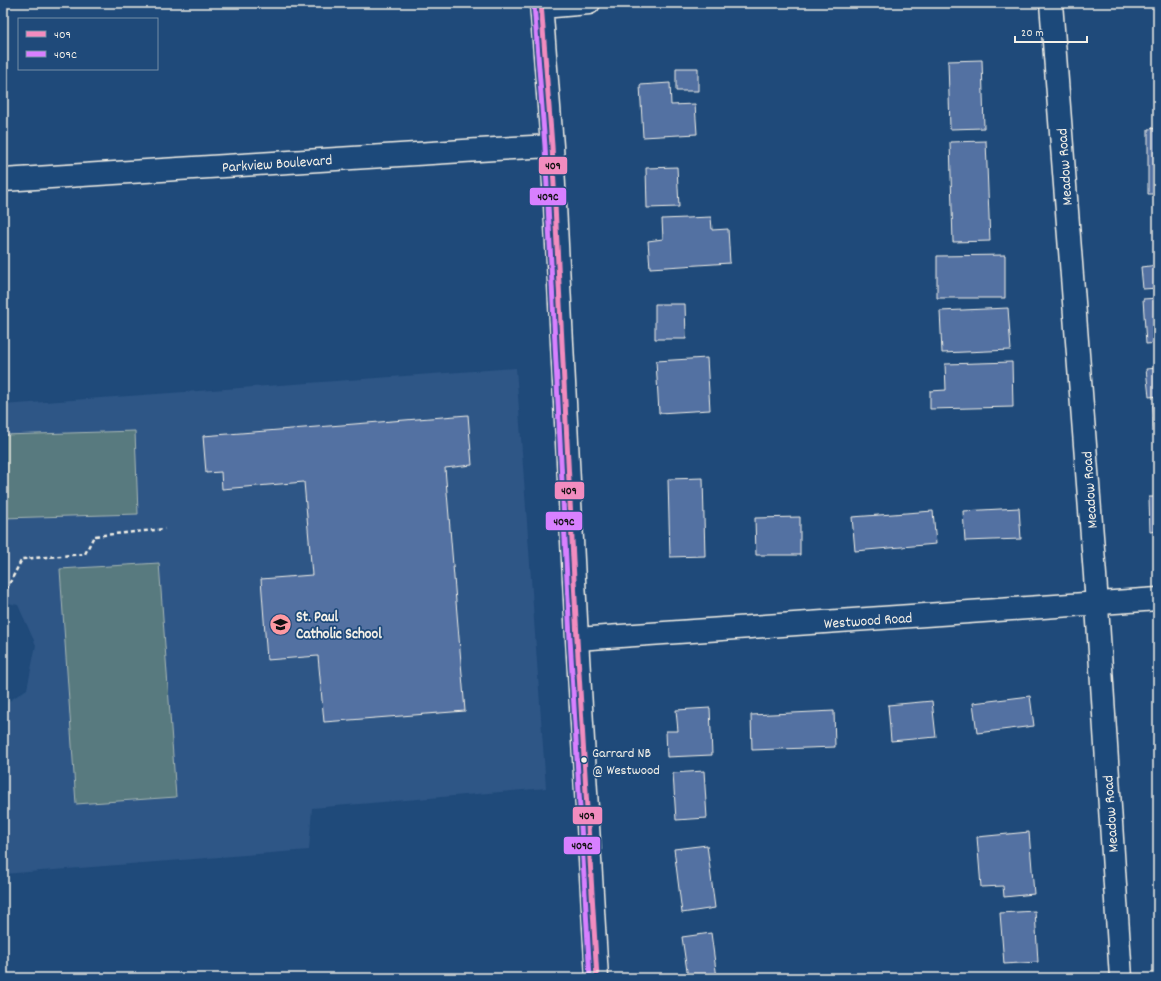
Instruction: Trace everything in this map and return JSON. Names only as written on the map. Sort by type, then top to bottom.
[{"type":"street","points":[[589,3],[541,5],[552,146],[577,639],[597,978]]},
{"type":"street","name":"Meadow Road","points":[[1051,3],[1097,604],[1121,978]]},
{"type":"street","name":"Parkview Boulevard","points":[[3,180],[552,146]]},
{"type":"street","name":"Westwood Road","points":[[577,639],[1158,599]]},
{"type":"path","points":[[3,596],[22,559],[85,554],[94,536],[165,529]]},
{"type":"shaded area","name":"St. Paul Catholic School","points":[[516,368],[546,788],[312,808],[309,850],[3,874],[3,705],[27,689],[36,645],[18,605],[3,602],[3,405]]},
{"type":"green space","points":[[135,431],[138,514],[3,518],[3,435]]},
{"type":"green space","points":[[159,563],[176,797],[76,804],[60,569]]},
{"type":"building","points":[[982,60],[984,128],[950,129],[948,61]]},
{"type":"building","points":[[676,68],[698,68],[698,91],[676,91]]},
{"type":"building","points":[[670,83],[671,105],[695,104],[697,134],[643,137],[640,85]]},
{"type":"building","points":[[1158,128],[1158,194],[1148,194],[1148,129]]},
{"type":"building","points":[[986,141],[990,241],[953,242],[950,142]]},
{"type":"building","points":[[677,167],[679,207],[647,208],[646,168]]},
{"type":"building","points":[[711,217],[712,230],[728,229],[730,263],[650,268],[648,241],[663,239],[662,219]]},
{"type":"building","points":[[1005,255],[1005,298],[937,298],[937,256]]},
{"type":"building","points":[[1158,265],[1158,288],[1143,289],[1141,267]]},
{"type":"building","points":[[1158,298],[1158,343],[1146,344],[1143,299]]},
{"type":"building","points":[[655,304],[685,304],[686,339],[655,339]]},
{"type":"building","points":[[1008,308],[1011,350],[942,353],[940,311]]},
{"type":"building","points":[[707,358],[710,410],[659,413],[656,361]]},
{"type":"building","points":[[1012,362],[1013,407],[930,409],[930,391],[946,390],[945,364]]},
{"type":"building","points":[[1158,368],[1158,396],[1149,397],[1146,369]]},
{"type":"building","points":[[1153,405],[1158,405],[1158,434],[1154,434]]},
{"type":"building","points":[[468,415],[472,465],[445,468],[465,711],[324,722],[318,656],[267,660],[261,579],[312,575],[304,482],[222,489],[221,472],[206,473],[203,436]]},
{"type":"building","points":[[703,478],[705,556],[670,557],[668,479]]},
{"type":"building","points":[[1149,497],[1158,497],[1158,531],[1150,532]]},
{"type":"building","points":[[1019,508],[1021,539],[965,541],[963,511]]},
{"type":"building","points":[[933,511],[936,544],[855,551],[852,517]]},
{"type":"building","points":[[800,517],[800,555],[756,555],[755,518]]},
{"type":"building","points":[[1030,696],[1034,726],[977,733],[973,703]]},
{"type":"building","points":[[932,701],[936,737],[891,741],[888,705]]},
{"type":"building","points":[[710,708],[712,755],[667,757],[666,731],[678,731],[676,710]]},
{"type":"building","points":[[834,711],[835,747],[752,750],[751,715]]},
{"type":"building","points":[[704,771],[707,818],[676,820],[673,773]]},
{"type":"building","points":[[1029,832],[1034,894],[1004,897],[1003,886],[981,887],[977,837]]},
{"type":"building","points":[[707,845],[715,908],[682,913],[674,849]]},
{"type":"building","points":[[1035,911],[1038,962],[1004,964],[1000,913]]},
{"type":"building","points":[[711,933],[717,978],[688,978],[682,937]]},
{"type":"transit line","name":"409","points":[[541,3],[552,146],[577,639],[597,978]]},
{"type":"transit line","name":"409C","points":[[534,4],[545,146],[570,639],[590,978]]},
{"type":"place","name":"St. Paul Catholic School","points":[[281,625]]},
{"type":"place","name":"Garrard NB @ Westwood","points":[[584,760]]}]
